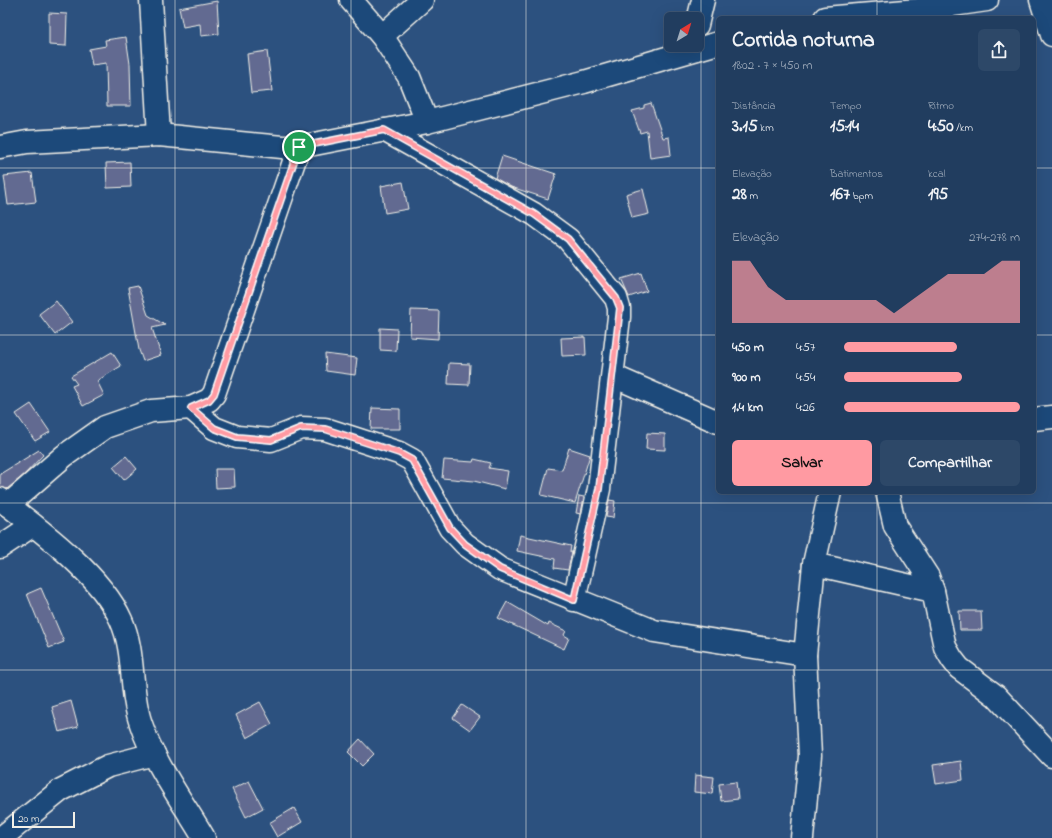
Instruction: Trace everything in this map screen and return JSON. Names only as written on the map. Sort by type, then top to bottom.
[{"type":"street","points":[[151,0],[159,135]]},
{"type":"street","points":[[351,0],[382,36],[409,77],[427,122]]},
{"type":"street","points":[[382,36],[422,0]]},
{"type":"street","points":[[700,12],[703,0]]},
{"type":"street","points":[[848,16],[918,10],[987,0]]},
{"type":"street","points":[[1041,0],[1052,35]]},
{"type":"street","points":[[704,45],[716,43]]},
{"type":"street","points":[[0,147],[27,142],[159,135],[282,147],[299,147],[427,122],[584,82],[677,52]]},
{"type":"street","points":[[384,130],[534,214],[568,239],[616,298],[620,308],[599,489],[574,600]]},
{"type":"street","points":[[204,838],[154,754],[141,724],[133,688],[128,638],[121,620],[111,602],[72,558],[4,502],[105,427],[151,411],[191,408],[209,400],[214,394],[299,147]]},
{"type":"street","points":[[613,376],[716,421]]},
{"type":"street","points":[[191,408],[214,428],[237,437],[271,440],[301,428],[325,429],[399,453],[412,460],[450,528],[465,544],[500,569],[654,631],[806,655]]},
{"type":"street","points":[[1036,419],[1052,417]]},
{"type":"street","points":[[802,838],[810,756],[806,655],[814,564],[830,494]]},
{"type":"street","points":[[887,494],[895,526],[928,577],[933,590],[945,647],[952,659],[959,668],[996,696],[1052,756]]},
{"type":"street","points":[[0,547],[33,525]]},
{"type":"street","points":[[814,564],[933,590]]},
{"type":"street","points":[[1,838],[61,790],[108,766],[154,754]]},
{"type":"building","points":[[217,1],[219,34],[201,36],[200,24],[183,27],[179,8]]},
{"type":"building","points":[[49,13],[67,14],[66,46],[49,45]]},
{"type":"building","points":[[126,37],[130,64],[131,106],[107,106],[106,63],[92,65],[89,49],[106,46],[105,40]]},
{"type":"building","points":[[267,51],[272,91],[251,93],[247,54]]},
{"type":"building","points":[[651,103],[663,138],[669,137],[671,155],[650,158],[647,131],[640,133],[632,111],[644,108],[644,105]]},
{"type":"building","points":[[502,156],[556,174],[548,199],[511,187],[495,178]]},
{"type":"building","points":[[130,162],[131,187],[107,188],[106,163]]},
{"type":"building","points":[[32,173],[36,202],[8,205],[4,176]]},
{"type":"building","points":[[403,182],[408,209],[385,213],[381,186]]},
{"type":"building","points":[[643,189],[649,214],[632,218],[626,194]]},
{"type":"building","points":[[641,273],[647,291],[629,297],[621,279]]},
{"type":"building","points":[[138,286],[148,315],[165,325],[152,328],[161,355],[143,361],[139,350],[128,288]]},
{"type":"building","points":[[56,301],[72,322],[55,335],[39,314]]},
{"type":"building","points":[[411,310],[439,311],[438,339],[410,337]]},
{"type":"building","points":[[380,328],[397,329],[396,351],[380,350]]},
{"type":"building","points":[[585,337],[586,355],[562,356],[561,338]]},
{"type":"building","points":[[112,352],[121,366],[97,381],[104,395],[83,406],[72,386],[77,384],[71,376]]},
{"type":"building","points":[[325,354],[357,358],[355,375],[326,371]]},
{"type":"building","points":[[449,363],[470,364],[469,385],[448,384]]},
{"type":"building","points":[[31,404],[50,432],[35,441],[16,414]]},
{"type":"building","points":[[372,408],[400,409],[400,429],[371,429]]},
{"type":"building","points":[[647,433],[665,434],[665,450],[646,449]]},
{"type":"building","points":[[569,448],[590,455],[575,503],[541,495],[548,468],[562,470]]},
{"type":"building","points":[[39,450],[43,455],[24,475],[7,489],[0,487],[0,474]]},
{"type":"building","points":[[126,456],[137,469],[124,480],[113,467]]},
{"type":"building","points":[[474,459],[491,463],[489,468],[508,471],[505,489],[474,481],[442,478],[444,460],[473,462]]},
{"type":"building","points":[[215,469],[234,469],[235,487],[216,488]]},
{"type":"building","points":[[579,496],[584,497],[581,514],[576,513]]},
{"type":"building","points":[[609,500],[615,501],[613,518],[606,517]]},
{"type":"building","points":[[520,535],[571,546],[570,552],[572,552],[568,570],[554,568],[555,559],[517,551]]},
{"type":"building","points":[[41,588],[64,642],[49,648],[27,594]]},
{"type":"building","points":[[507,602],[548,626],[549,623],[566,631],[564,635],[569,638],[564,649],[498,618]]},
{"type":"building","points":[[959,611],[981,611],[982,630],[960,630]]},
{"type":"building","points":[[71,701],[78,727],[59,732],[52,707]]},
{"type":"building","points":[[260,702],[272,724],[247,738],[236,715]]},
{"type":"building","points":[[462,705],[480,717],[470,730],[453,718]]},
{"type":"building","points":[[360,739],[374,754],[362,766],[348,752]]},
{"type":"building","points":[[961,761],[963,780],[936,784],[933,765]]},
{"type":"building","points":[[695,775],[714,777],[712,794],[694,792]]},
{"type":"building","points":[[249,781],[263,808],[246,817],[232,789]]},
{"type":"building","points":[[736,782],[738,799],[721,801],[719,784]]},
{"type":"building","points":[[294,808],[302,822],[277,837],[269,823]]},
{"type":"route","points":[[384,130],[534,214],[568,239],[616,298],[620,308],[599,489],[574,600],[500,569],[465,544],[450,528],[412,460],[399,453],[325,429],[301,428],[271,440],[256,440],[237,437],[214,428],[191,408],[209,400],[214,394],[299,147],[384,130]]}]
